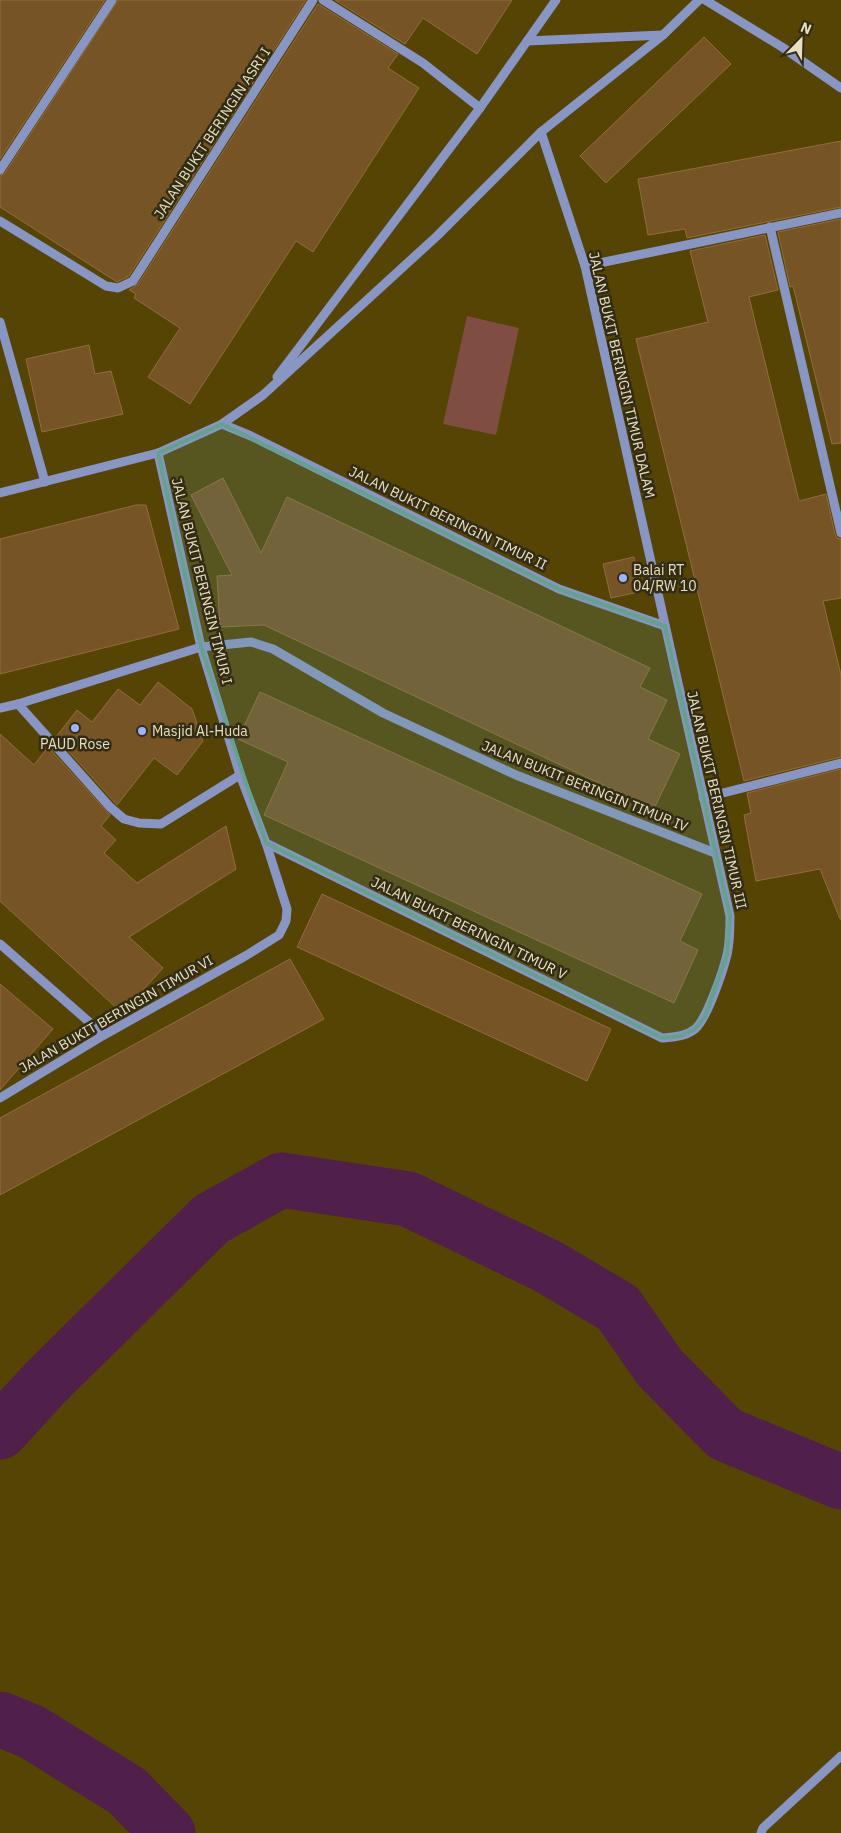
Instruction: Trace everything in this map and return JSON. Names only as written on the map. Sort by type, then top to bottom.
[{"type":"street","points":[[0,170],[112,0]]},
{"type":"street","name":"JALAN BUKIT BERINGIN ASRI I","points":[[0,221],[106,286],[118,288],[133,281],[313,0]]},
{"type":"street","points":[[323,0],[423,63],[480,108]]},
{"type":"street","points":[[263,395],[480,108],[556,0]]},
{"type":"street","points":[[0,493],[158,453],[222,424],[263,395],[437,236],[541,132],[663,35],[699,0]]},
{"type":"street","points":[[705,0],[782,47],[841,88]]},
{"type":"street","points":[[527,41],[663,35]]},
{"type":"street","name":"JALAN BUKIT BERINGIN TIMUR DALAM","points":[[541,132],[585,266],[664,626]]},
{"type":"street","points":[[585,266],[841,213]]},
{"type":"street","points":[[770,227],[841,533]]},
{"type":"street","points":[[0,322],[45,482]]},
{"type":"street","name":"JALAN BUKIT BERINGIN TIMUR II","points":[[222,424],[251,436],[559,589],[664,626]]},
{"type":"street","name":"JALAN BUKIT BERINGIN TIMUR I","points":[[158,453],[201,647],[240,775],[266,843],[287,909],[286,921],[278,935],[247,955]]},
{"type":"street","name":"JALAN BUKIT BERINGIN TIMUR III","points":[[662,1038],[681,1036],[695,1029],[704,1017],[727,955],[730,936],[730,916],[664,626]]},
{"type":"street","name":"JALAN BUKIT BERINGIN TIMUR IV","points":[[0,708],[201,647],[251,642],[274,649],[383,713],[516,775],[715,853]]},
{"type":"street","points":[[18,704],[110,807],[124,819],[139,823],[161,824],[240,775]]},
{"type":"street","points":[[702,798],[841,763]]},
{"type":"street","name":"JALAN BUKIT BERINGIN TIMUR V","points":[[266,843],[662,1038]]},
{"type":"street","points":[[0,944],[104,1034]]},
{"type":"street","name":"JALAN BUKIT BERINGIN TIMUR VI","points":[[0,1098],[104,1034],[247,955]]},
{"type":"street","points":[[761,1833],[763,1828],[841,1756]]},
{"type":"highlighted area","points":[[222,424],[559,589],[665,626],[730,916],[727,955],[705,1017],[695,1029],[681,1036],[662,1038],[266,843],[201,647],[158,453]]},
{"type":"shaded area","points":[[467,316],[519,328],[496,435],[443,424]]},
{"type":"building","points":[[0,0],[105,0],[0,159]]},
{"type":"building","points":[[118,0],[306,0],[129,276],[117,282],[0,207],[0,176],[5,173]]},
{"type":"building","points":[[335,0],[512,0],[477,54],[423,18],[405,44]]},
{"type":"building","points":[[318,4],[398,54],[388,68],[419,88],[313,252],[296,241],[190,404],[148,377],[180,328],[134,298],[136,294],[129,290],[138,284]]},
{"type":"building","points":[[704,37],[731,64],[606,183],[580,156]]},
{"type":"building","points":[[841,141],[841,207],[687,238],[685,229],[648,235],[638,179]]},
{"type":"building","points":[[841,219],[841,443],[832,444],[793,286],[790,287],[778,232]]},
{"type":"building","points":[[765,235],[778,290],[749,297],[799,501],[826,494],[835,534],[837,538],[841,539],[841,598],[823,601],[841,675],[841,757],[744,781],[636,339],[708,322],[690,251]]},
{"type":"building","points":[[89,345],[95,374],[111,371],[123,414],[42,432],[26,359]]},
{"type":"building","points":[[223,478],[261,553],[287,497],[650,668],[640,687],[667,700],[648,739],[680,754],[654,809],[264,625],[220,627],[217,576],[232,575],[191,495]]},
{"type":"building","points":[[136,505],[146,505],[179,629],[0,674],[0,539]]},
{"type":"building","name":"Balai RT 04/RW 10","points":[[634,557],[643,591],[611,598],[603,564]]},
{"type":"building","name":"Masjid Al-Huda","points":[[158,682],[192,709],[203,741],[177,775],[154,758],[117,805],[56,737],[77,710],[92,722],[118,689],[140,705]]},
{"type":"building","points":[[260,692],[702,894],[680,941],[698,950],[674,1003],[264,815],[288,762],[238,739]]},
{"type":"building","points":[[0,734],[34,765],[48,747],[110,815],[101,826],[116,840],[104,853],[137,883],[226,826],[236,869],[129,937],[163,968],[122,1013],[0,901]]},
{"type":"building","points":[[841,769],[840,919],[820,869],[756,881],[744,815],[751,813],[747,793]]},
{"type":"building","points":[[322,894],[611,1029],[587,1081],[297,947]]},
{"type":"building","points":[[290,959],[324,1019],[0,1195],[0,1118]]},
{"type":"building","points":[[0,984],[53,1029],[0,1090]]},
{"type":"waterway","points":[[0,1432],[45,1383],[211,1219],[281,1180],[408,1199],[549,1267],[618,1308],[660,1368],[725,1434],[841,1482]]},
{"type":"waterway","points":[[0,1719],[32,1732],[127,1791],[168,1833]]},
{"type":"place","name":"Balai RT 04/RW 10","points":[[623,578]]},
{"type":"place","name":"PAUD Rose","points":[[75,728]]},
{"type":"place","name":"Masjid Al-Huda","points":[[142,731]]}]
